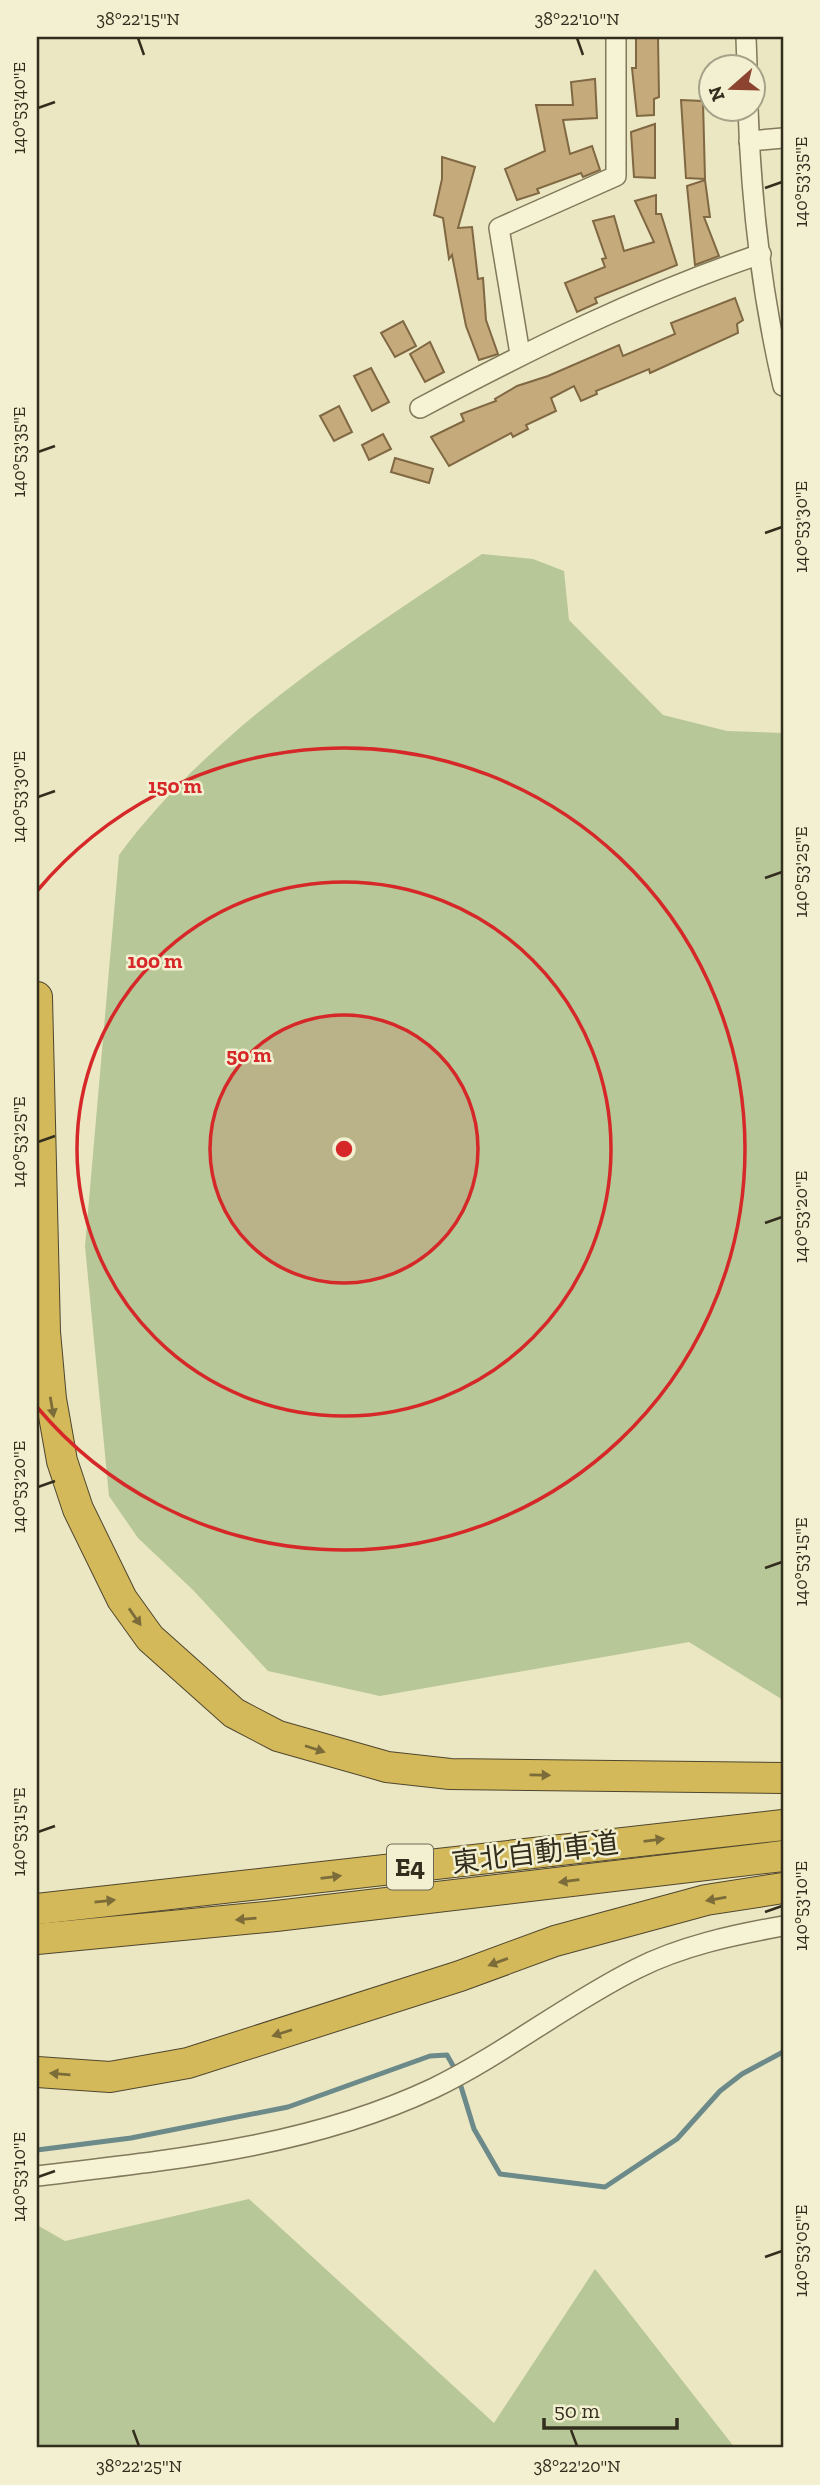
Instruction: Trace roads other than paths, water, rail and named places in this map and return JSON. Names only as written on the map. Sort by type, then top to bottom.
[{"type":"highway","points":[[37,997],[45,1332],[51,1399],[62,1461],[78,1509],[122,1598],[150,1638],[234,1713],[278,1736],[324,1752],[387,1767],[450,1774],[783,1778]]},
{"type":"highway","name":"東北自動車道","points":[[37,1909],[783,1825]]},
{"type":"highway","name":"東北自動車道","points":[[37,1939],[276,1916],[783,1856]]},
{"type":"highway","points":[[37,2072],[110,2077],[188,2063],[460,1976],[568,1937],[706,1900],[783,1888]]},
{"type":"street","points":[[520,354],[499,228],[616,177],[616,37]]},
{"type":"street","points":[[749,122],[761,254],[779,347],[782,378]]},
{"type":"street","points":[[750,141],[783,138]]},
{"type":"street","points":[[421,408],[520,354],[682,282],[761,254]]},
{"type":"street","points":[[37,2176],[249,2148],[312,2133],[379,2112],[468,2069],[636,1969],[738,1934],[783,1926]]},
{"type":"waterway","points":[[459,2080],[474,2129],[500,2174],[605,2187],[677,2139],[720,2091],[742,2074],[783,2052]]},
{"type":"waterway","points":[[37,2150],[131,2138],[288,2107],[430,2056],[447,2055],[456,2071]]}]
